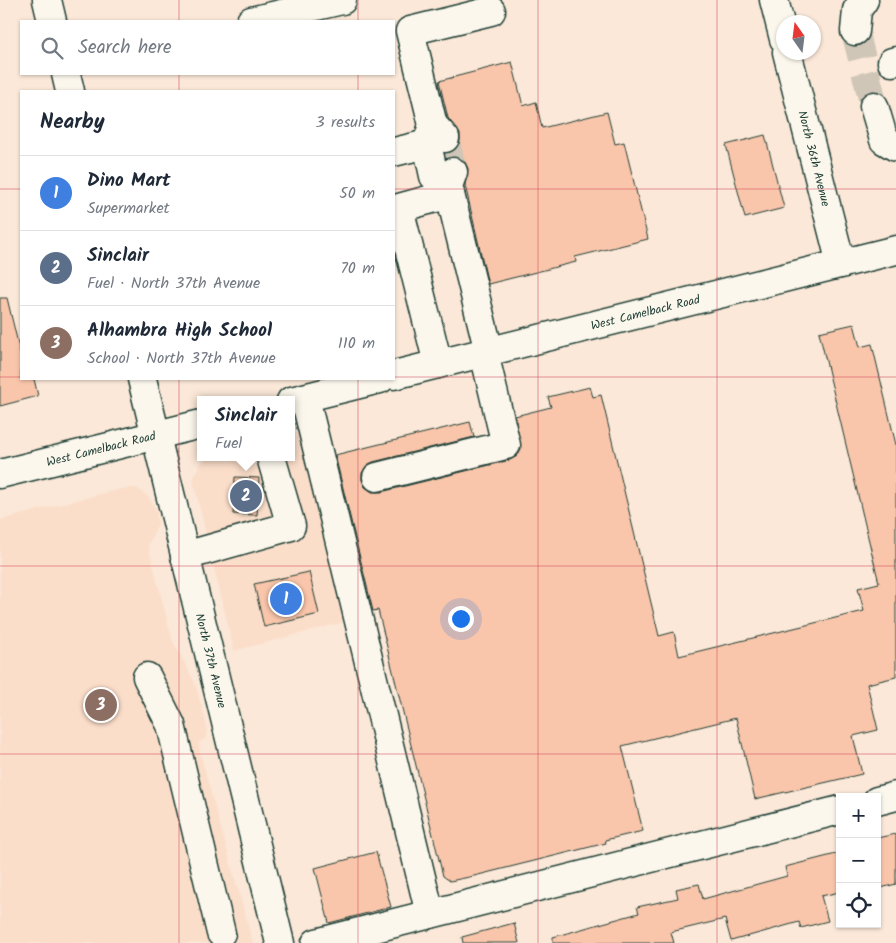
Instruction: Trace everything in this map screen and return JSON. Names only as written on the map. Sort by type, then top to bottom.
[{"type":"street","points":[[47,0],[52,20]]},
{"type":"street","points":[[255,20],[342,0]]},
{"type":"street","points":[[774,0],[778,15]]},
{"type":"street","points":[[855,31],[857,10],[864,0]]},
{"type":"street","points":[[451,184],[434,176],[435,136],[410,31],[491,11]]},
{"type":"street","name":"North 36th Avenue","points":[[789,60],[841,264]]},
{"type":"street","points":[[66,75],[70,90]]},
{"type":"street","points":[[874,106],[884,140],[896,147]]},
{"type":"street","points":[[395,152],[435,136]]},
{"type":"street","points":[[377,477],[506,445],[451,184]]},
{"type":"street","points":[[438,364],[399,208],[451,184]]},
{"type":"street","name":"West Camelback Road","points":[[395,375],[896,250]]},
{"type":"street","name":"North 37th Avenue","points":[[142,380],[280,943]]},
{"type":"street","points":[[370,380],[349,382],[298,400],[430,914]]},
{"type":"street","name":"West Camelback Road","points":[[0,474],[197,425]]},
{"type":"street","points":[[185,556],[291,526],[273,461]]},
{"type":"street","points":[[147,677],[171,725],[221,933]]},
{"type":"street","points":[[881,800],[896,796]]},
{"type":"street","points":[[316,943],[836,811]]},
{"type":"shaded area","points":[[301,432],[348,621],[234,651],[194,484],[194,475],[203,461],[295,461],[295,434]]},
{"type":"shaded area","points":[[137,488],[149,497],[156,510],[158,524],[148,545],[172,639],[195,683],[207,726],[206,738],[199,742],[200,753],[253,943],[0,943],[0,520],[120,489]]},
{"type":"building","points":[[512,62],[523,106],[536,102],[542,128],[607,112],[615,144],[624,142],[648,239],[575,257],[576,262],[488,284],[465,185],[468,169],[465,162],[458,157],[456,149],[460,142],[460,134],[448,118],[439,81]]},
{"type":"building","points":[[765,135],[784,208],[745,218],[726,145]]},
{"type":"building","points":[[0,298],[7,298],[20,352],[20,380],[34,380],[38,396],[0,406]]},
{"type":"building","points":[[854,324],[860,347],[872,344],[896,445],[896,677],[867,684],[878,730],[853,736],[862,774],[755,799],[736,718],[622,746],[643,831],[605,840],[606,843],[474,876],[450,881],[443,876],[378,610],[373,611],[335,455],[470,422],[474,437],[367,465],[362,473],[365,487],[372,492],[381,492],[510,460],[517,456],[521,449],[515,416],[551,407],[548,397],[590,387],[593,397],[601,395],[659,636],[674,632],[679,656],[864,611],[858,588],[879,583],[819,332]]},
{"type":"building","points":[[235,477],[259,478],[257,515],[233,514]]},
{"type":"building","points":[[309,572],[319,614],[264,627],[254,584]]},
{"type":"building","points":[[896,834],[896,884],[881,888],[881,838]]},
{"type":"building","points":[[376,852],[391,907],[329,923],[315,868]]},
{"type":"building","points":[[836,854],[836,893],[821,896],[828,921],[801,928],[799,922],[731,941],[725,919],[671,932],[674,943],[553,943],[553,937],[639,913],[637,907],[678,898],[676,889],[699,884],[703,899],[787,876],[785,867]]},
{"type":"building","points":[[514,923],[519,943],[463,943],[462,937]]},
{"type":"tunnel","points":[[855,31],[874,106]]},
{"type":"tunnel","points":[[445,138],[453,172]]},
{"type":"place","name":"Sinclair","points":[[246,496]]},
{"type":"place","name":"Dino Mart","points":[[286,599]]},
{"type":"place","name":"Alhambra High School","points":[[101,705]]}]
